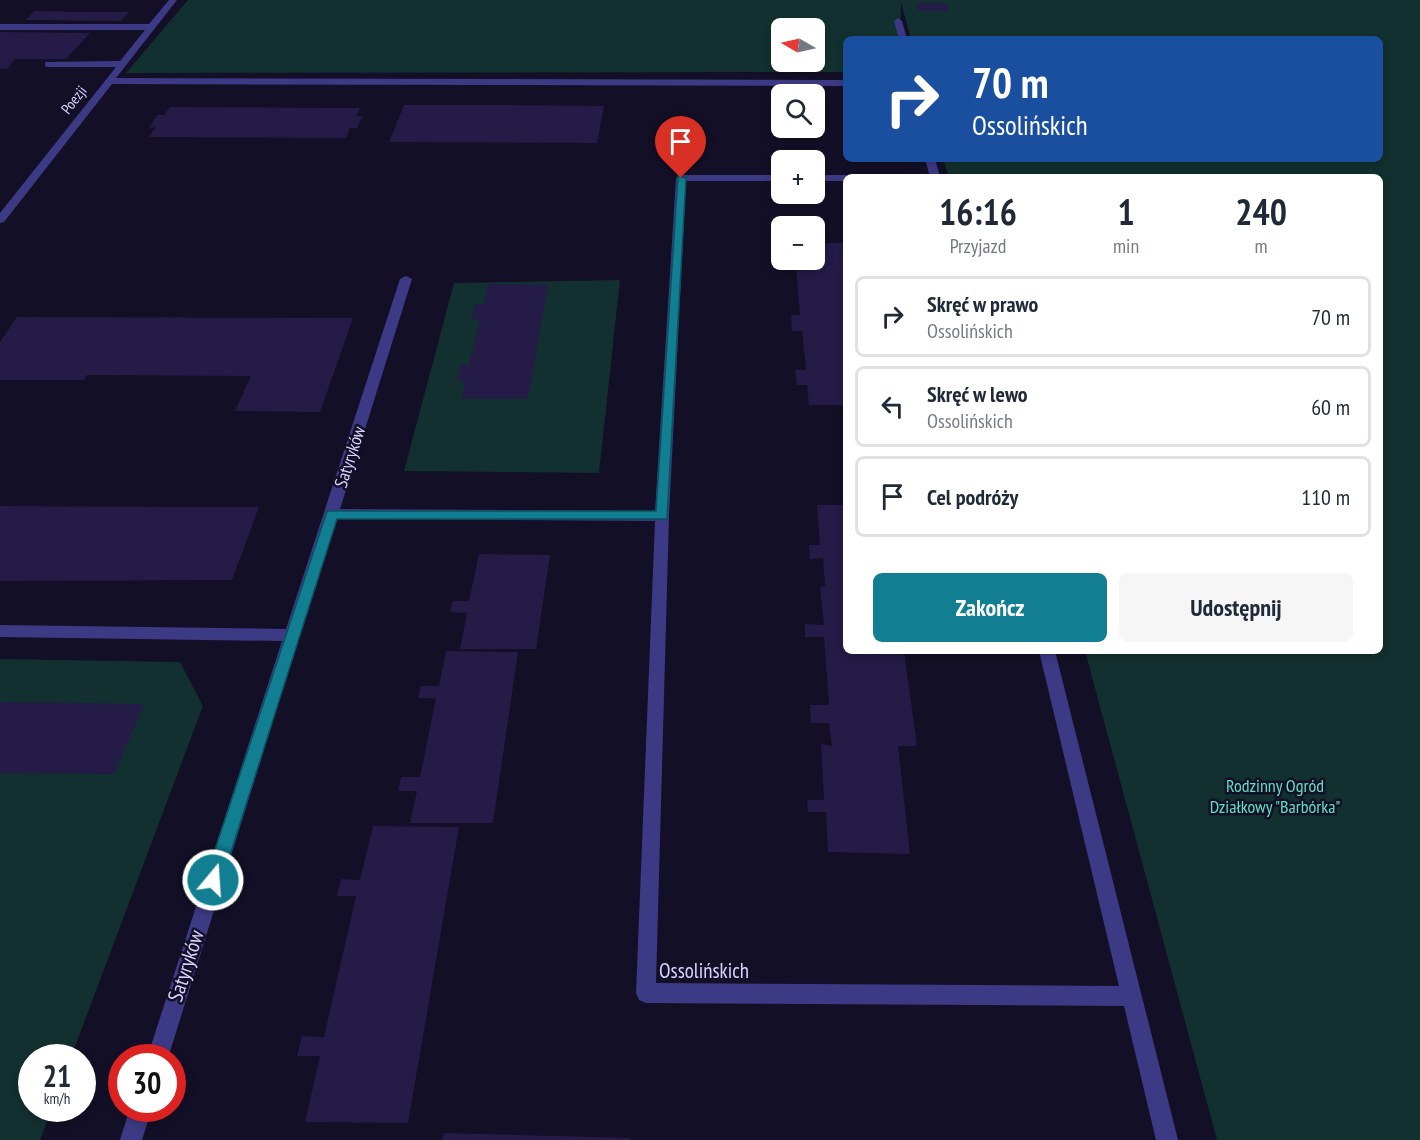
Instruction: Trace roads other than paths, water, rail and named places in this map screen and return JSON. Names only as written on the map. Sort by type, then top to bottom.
[{"type":"street","name":"Poezji","points":[[0,219],[173,0]]},
{"type":"street","points":[[898,21],[902,36]]},
{"type":"street","points":[[0,27],[152,27]]},
{"type":"street","points":[[48,64],[122,64]]},
{"type":"street","points":[[108,81],[843,83]]},
{"type":"street","name":"Ossolińskich","points":[[771,178],[681,178],[662,516],[646,993],[1130,996]]},
{"type":"street","points":[[825,178],[843,178]]},
{"type":"street","name":"Satyryków","points":[[161,1044],[406,279]]},
{"type":"street","points":[[332,514],[662,516]]},
{"type":"street","points":[[0,631],[291,635]]},
{"type":"street","points":[[1048,654],[1167,1140]]},
{"type":"street","points":[[131,1140],[137,1122]]},
{"type":"park label","name":"Rodzinny Ogród Działkowy \"Barbórka\"","points":[[1275,796]]}]
